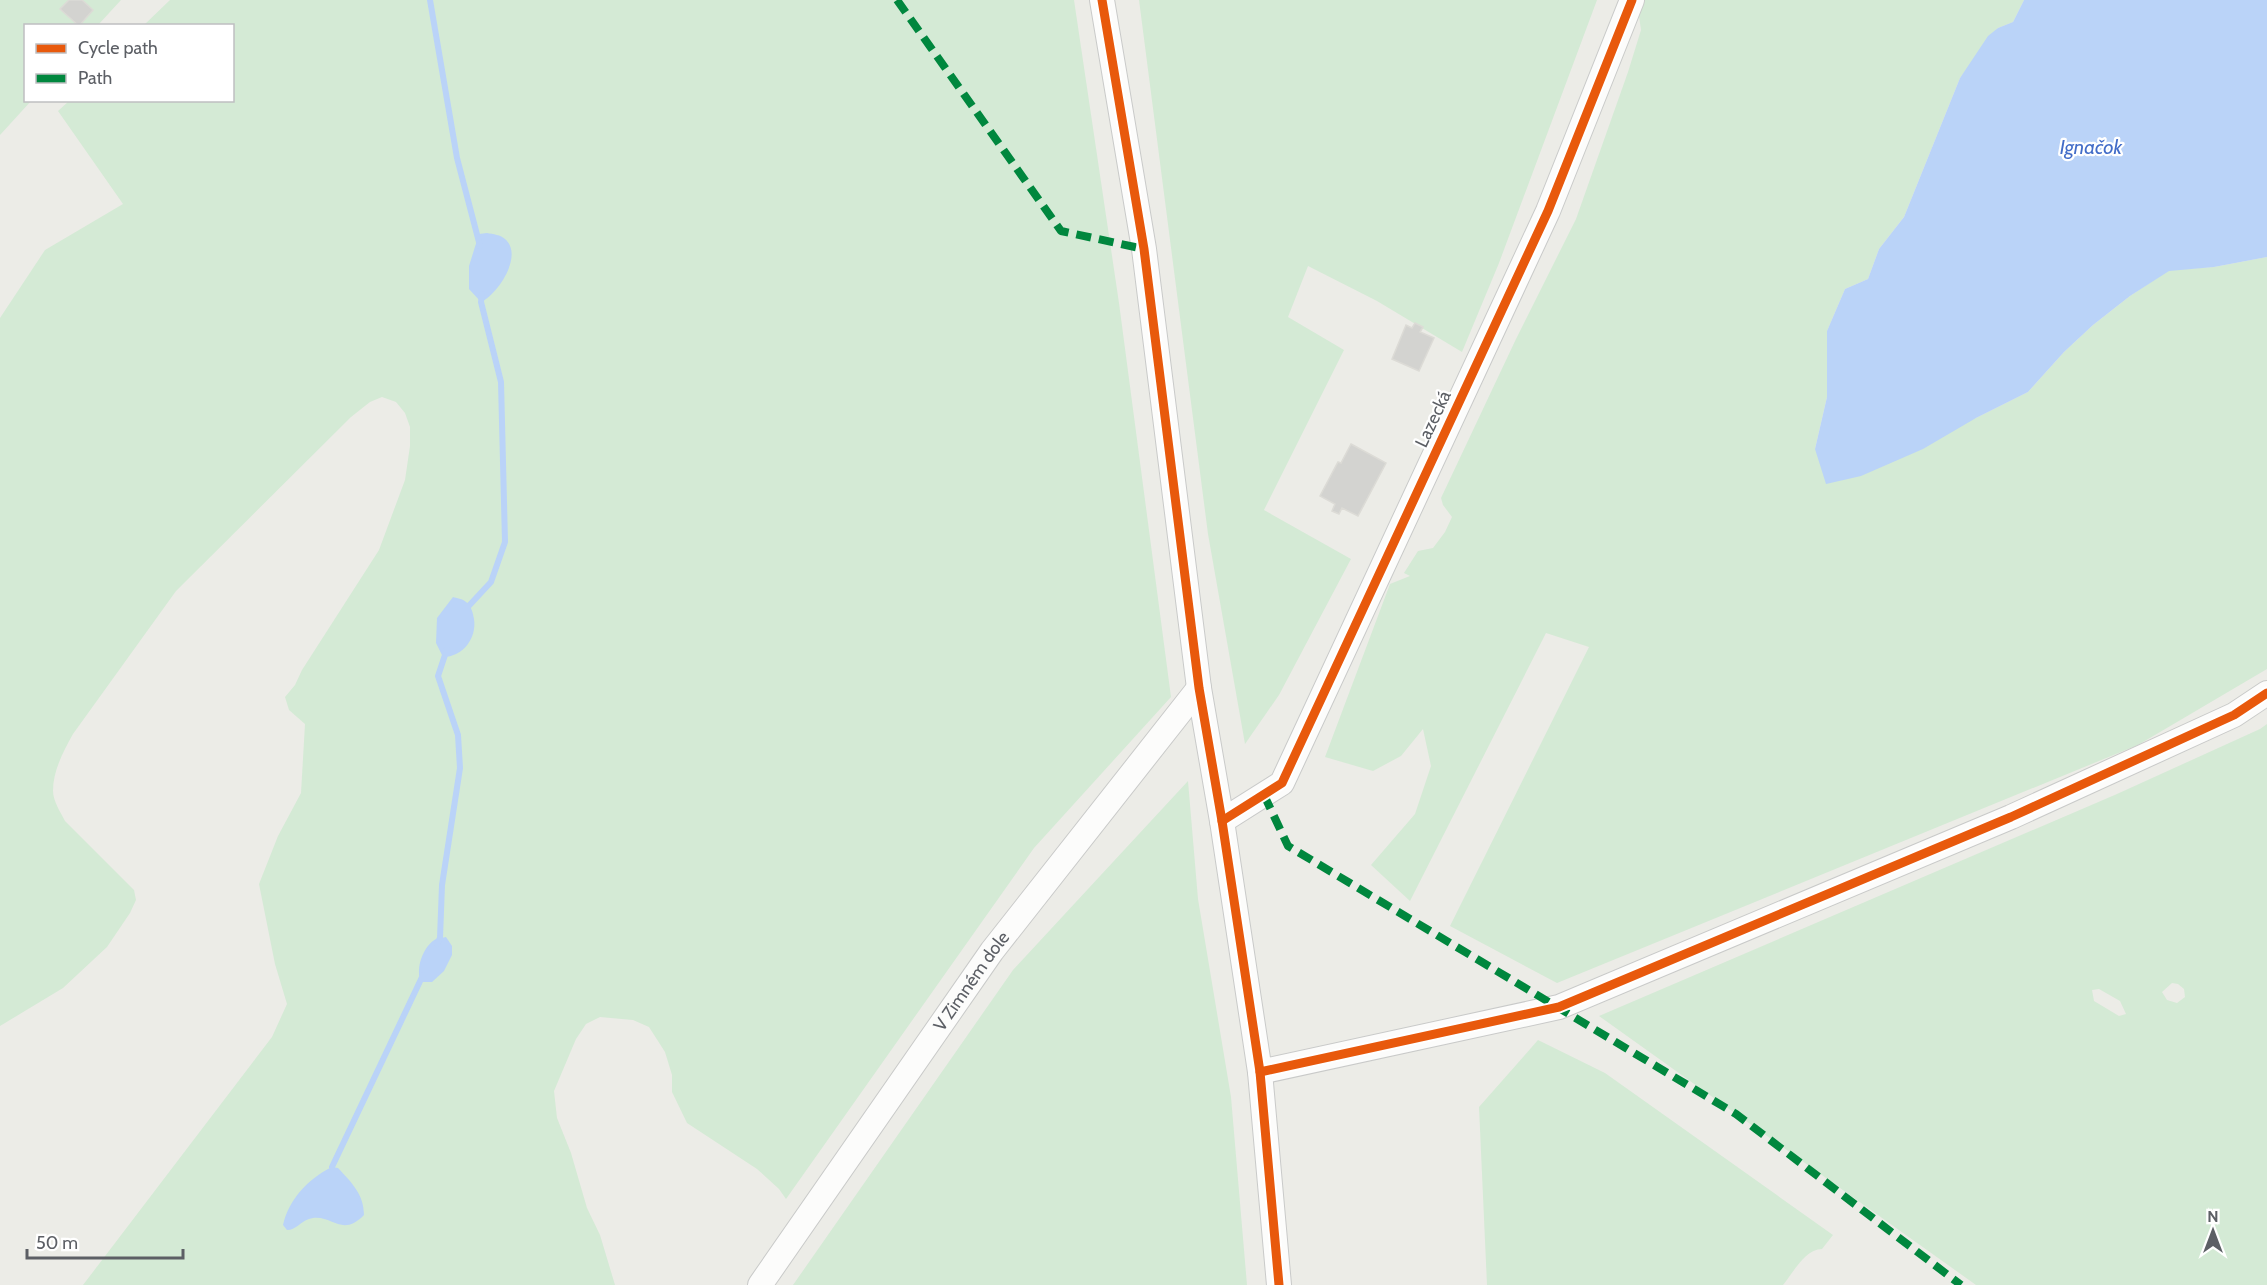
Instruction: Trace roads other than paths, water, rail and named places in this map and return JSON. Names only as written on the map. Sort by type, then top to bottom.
[{"type":"street","points":[[1102,0],[1143,249],[1199,688],[1222,821],[1260,1072],[1279,1285]]},
{"type":"street","name":"Lazecká","points":[[1222,821],[1282,783],[1548,211],[1632,0]]},
{"type":"street","name":"V Zimném dole","points":[[759,1285],[992,951],[1199,688]]},
{"type":"street","points":[[1260,1072],[1559,1007],[2011,817],[2234,715],[2267,693]]},
{"type":"water","name":"Ignačok","points":[[2024,0],[2267,0],[2267,257],[2214,267],[2169,271],[2130,296],[2093,325],[2064,352],[2028,392],[1976,418],[1923,449],[1861,476],[1826,484],[1815,449],[1827,397],[1827,331],[1845,289],[1868,279],[1879,249],[1904,217],[1960,78],[1988,36],[1998,28],[2013,22]]},
{"type":"water","points":[[487,233],[505,239],[512,254],[501,283],[488,298],[481,302],[469,289],[469,266],[479,234]]},
{"type":"water","points":[[453,597],[468,603],[474,619],[473,633],[467,645],[457,654],[443,657],[436,643],[437,618]]},
{"type":"water","points":[[446,937],[452,946],[452,955],[444,971],[432,982],[421,982],[419,971],[424,952],[431,942]]},
{"type":"water","points":[[332,1167],[338,1168],[356,1189],[362,1201],[364,1215],[349,1225],[317,1218],[309,1219],[287,1230],[283,1225],[295,1198],[315,1177]]},
{"type":"waterway","points":[[430,0],[457,158],[480,246]]},
{"type":"waterway","points":[[465,610],[491,582],[505,542],[501,382],[481,302],[482,294]]},
{"type":"waterway","points":[[437,944],[440,938],[442,885],[460,768],[458,735],[438,676],[447,649]]},
{"type":"waterway","points":[[332,1167],[423,975]]}]
